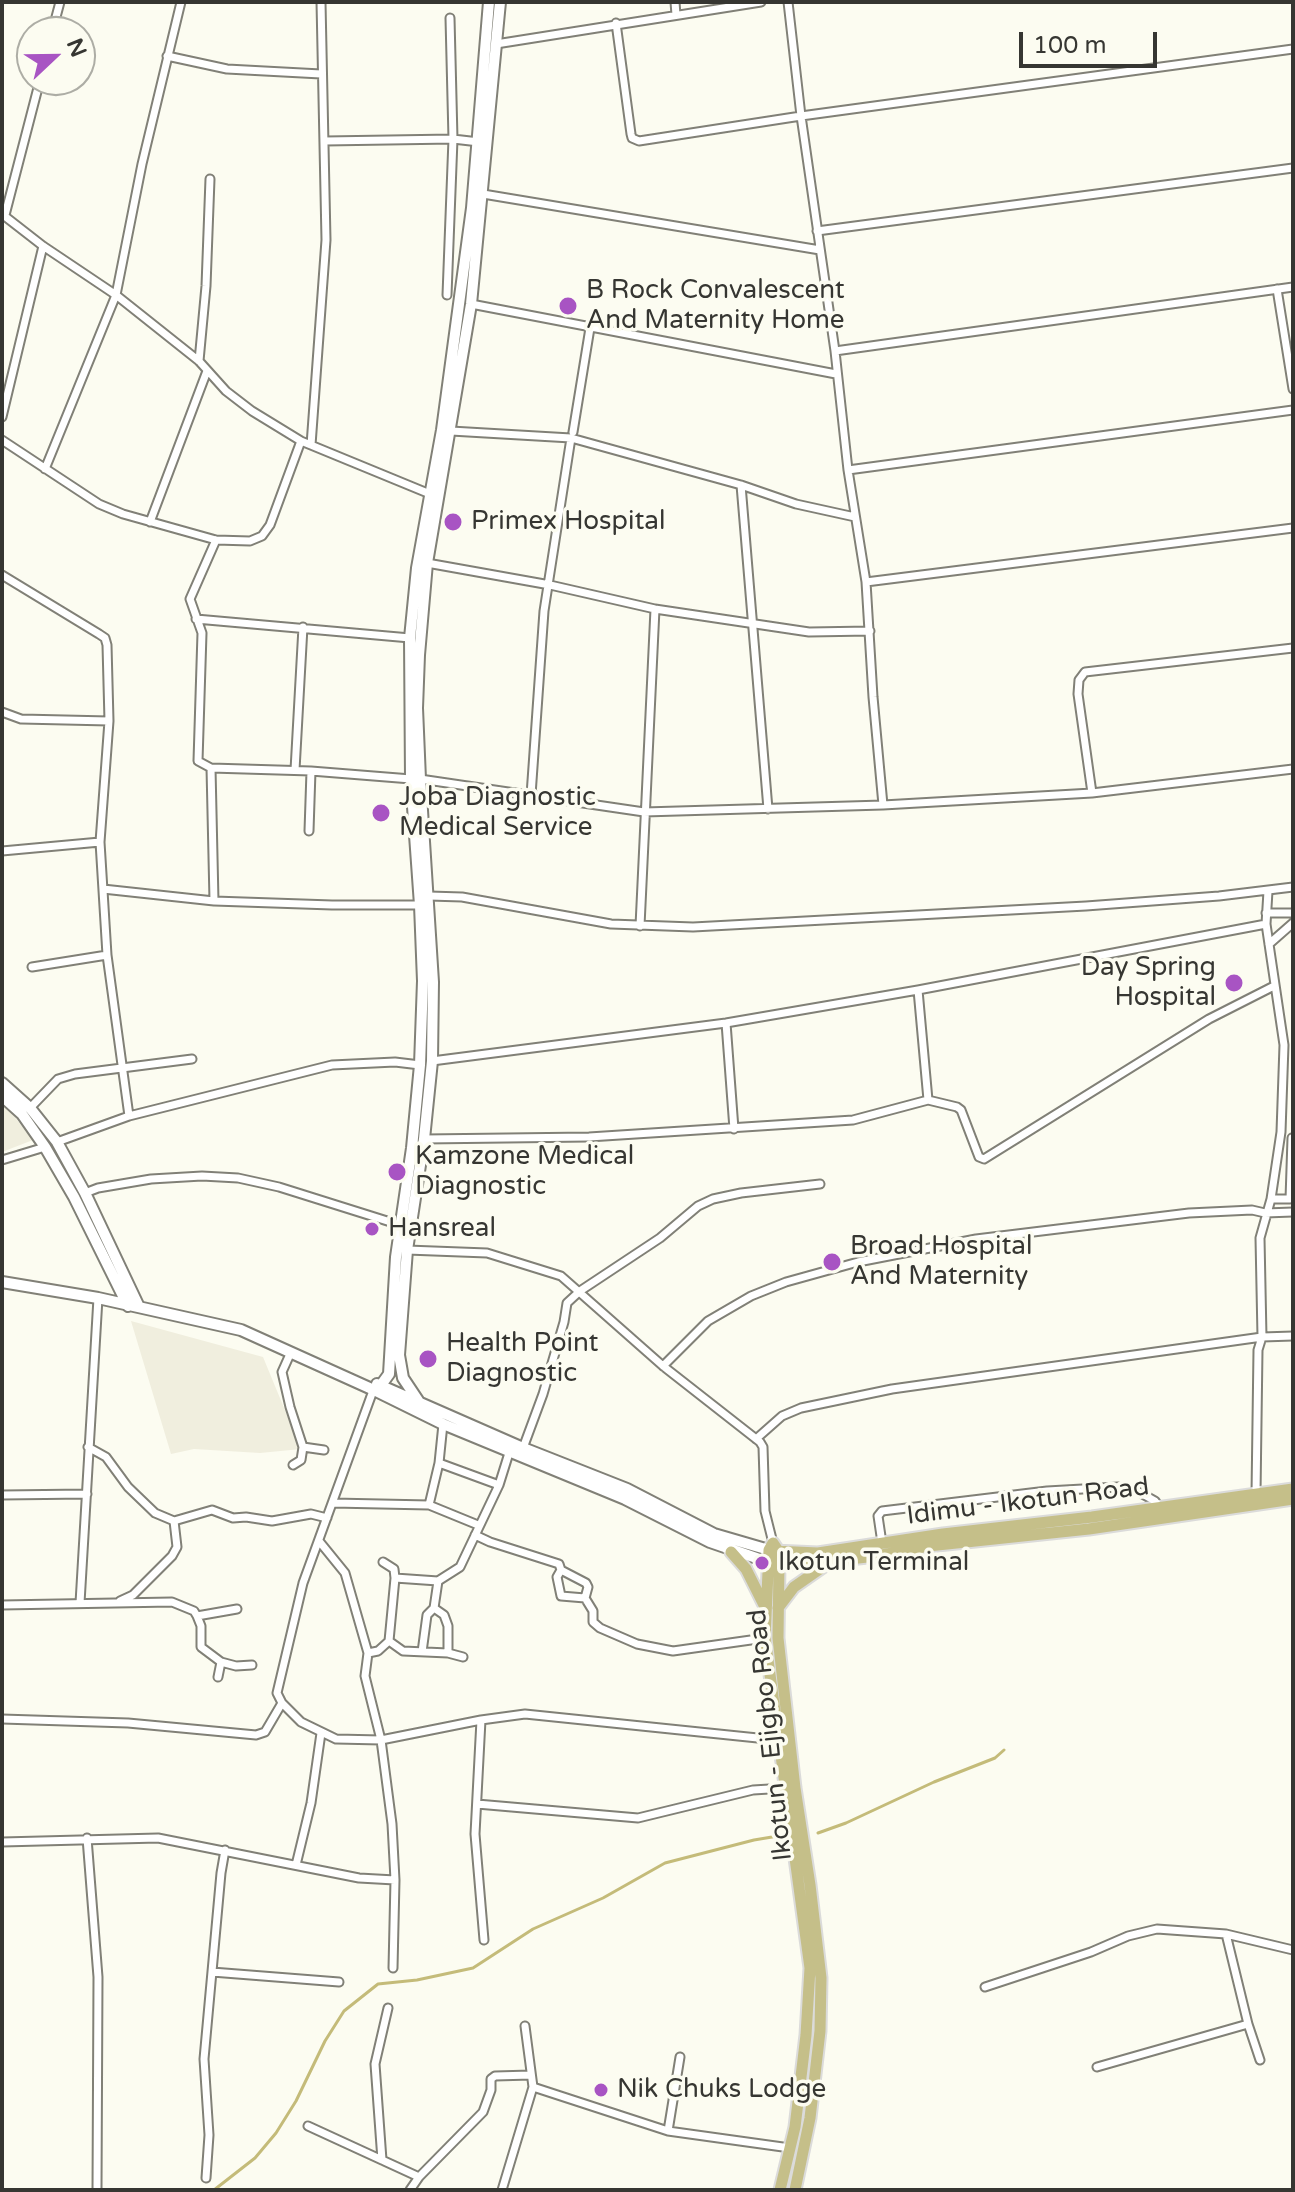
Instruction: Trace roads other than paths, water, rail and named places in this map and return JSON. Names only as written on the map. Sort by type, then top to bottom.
[{"type":"main road","points":[[384,1391],[389,1374],[400,1225],[420,1065],[423,981],[410,638],[417,568],[459,315],[479,142],[489,2]]},
{"type":"main road","points":[[413,681],[427,563],[471,304],[500,2]]},
{"type":"main road","points":[[416,779],[429,896],[433,982],[432,1061],[407,1250],[399,1355],[403,1378],[419,1402]]},
{"type":"main road","points":[[2,1083],[30,1108],[57,1142],[85,1193],[132,1304]]},
{"type":"main road","points":[[2,1096],[22,1114],[45,1147],[132,1304],[224,1325],[627,1489],[714,1534],[802,1564],[928,1546],[1119,1525],[1290,1494]]},
{"type":"main road","points":[[2,1282],[243,1326],[384,1391],[443,1424],[611,1493],[731,1552],[772,1609],[806,1576],[832,1561]]},
{"type":"main road","points":[[384,1391],[403,1378]]},
{"type":"main road","name":"Idimu - Ikotun Road","points":[[774,1554],[807,1554],[1256,1494],[1290,1494]]},
{"type":"main road","points":[[731,1552],[774,1554]]},
{"type":"main road","name":"Ikotun - Ejigbo Road","points":[[774,1554],[772,1609],[765,1638],[810,1968],[796,2116],[780,2190]]},
{"type":"main road","name":"Ikotun - Ejigbo Road","points":[[772,1609],[820,1960],[821,2017],[810,2118],[795,2190]]},
{"type":"main road","points":[[796,2116],[810,2118]]},
{"type":"street","points":[[45,469],[116,295],[142,164],[181,2]]},
{"type":"street","points":[[311,445],[326,240],[321,2]]},
{"type":"street","points":[[675,2],[676,15]]},
{"type":"street","points":[[496,44],[761,2]]},
{"type":"street","points":[[788,2],[848,470],[866,582],[883,805]]},
{"type":"street","points":[[447,295],[453,139],[450,18]]},
{"type":"street","points":[[616,23],[631,134],[636,140],[1293,49]]},
{"type":"street","points":[[167,56],[227,69],[321,74]]},
{"type":"street","points":[[36,96],[3,214],[43,246],[116,295],[199,361],[226,391],[252,411],[301,441],[430,494]]},
{"type":"street","points":[[325,141],[453,139],[479,142]]},
{"type":"street","points":[[817,231],[1293,168]]},
{"type":"street","points":[[199,361],[206,286],[210,179]]},
{"type":"street","points":[[483,194],[820,250]]},
{"type":"street","points":[[2,417],[43,246]]},
{"type":"street","points":[[835,351],[1293,287]]},
{"type":"street","points":[[1277,289],[1293,389]]},
{"type":"street","points":[[471,304],[836,374]]},
{"type":"street","points":[[531,795],[544,611],[590,328]]},
{"type":"street","points":[[150,522],[207,371]]},
{"type":"street","points":[[848,470],[1293,410]]},
{"type":"street","points":[[451,431],[572,435],[796,504],[855,517]]},
{"type":"street","points":[[2,440],[99,504],[216,540],[250,541],[266,532],[301,441]]},
{"type":"street","points":[[741,485],[768,809]]},
{"type":"street","points":[[866,582],[1293,528]]},
{"type":"street","points":[[216,540],[191,594],[191,604],[203,639],[197,755],[198,761],[211,768],[295,770],[416,779],[644,812],[883,805],[1092,793],[1293,769]]},
{"type":"street","points":[[427,563],[550,585],[655,609],[809,632],[870,631]]},
{"type":"street","points":[[2,575],[105,638],[109,721],[100,842],[107,955],[129,1116]]},
{"type":"street","points":[[640,926],[655,609]]},
{"type":"street","points":[[196,619],[410,638]]},
{"type":"street","points":[[295,770],[303,627]]},
{"type":"street","points":[[1092,793],[1078,694],[1079,680],[1085,672],[1293,648]]},
{"type":"street","points":[[2,712],[21,719],[109,721]]},
{"type":"street","points":[[211,768],[214,901]]},
{"type":"street","points":[[309,831],[311,771]]},
{"type":"street","points":[[2,851],[100,842]]},
{"type":"street","points":[[429,896],[462,897],[611,924],[693,927],[1086,906],[1293,887]]},
{"type":"street","points":[[103,889],[214,901],[420,905]]},
{"type":"street","points":[[1256,1494],[1258,1350],[1262,1337],[1260,1238],[1271,1199],[1289,1044],[1274,986],[1266,924],[1268,891]]},
{"type":"street","points":[[1266,913],[1293,913]]},
{"type":"street","points":[[1269,944],[1293,923]]},
{"type":"street","points":[[432,1061],[726,1023],[1266,924]]},
{"type":"street","points":[[32,967],[107,955]]},
{"type":"street","points":[[424,1139],[589,1137],[853,1120],[928,1100],[961,1110],[979,1157],[984,1159],[1209,1019],[1274,986]]},
{"type":"street","points":[[918,990],[928,1100]]},
{"type":"street","points":[[726,1023],[734,1129]]},
{"type":"street","points":[[30,1108],[58,1079],[122,1067],[192,1059]]},
{"type":"street","points":[[57,1142],[129,1116],[332,1065],[395,1062],[420,1065]]},
{"type":"street","points":[[1271,1199],[1291,1200],[1292,1138]]},
{"type":"street","points":[[2,1160],[45,1147]]},
{"type":"street","points":[[85,1193],[151,1179],[202,1176],[238,1178],[279,1187],[400,1225]]},
{"type":"street","points":[[523,1448],[543,1394],[567,1303],[580,1291],[660,1238],[698,1206],[713,1199],[820,1184]]},
{"type":"street","points":[[663,1366],[708,1321],[751,1296],[786,1282],[858,1262],[976,1239],[1189,1213],[1293,1212]]},
{"type":"street","points":[[407,1250],[487,1253],[561,1276],[580,1291],[663,1366],[763,1447],[765,1511],[774,1554]]},
{"type":"street","points":[[80,1603],[88,1447],[104,1300]]},
{"type":"street","points":[[756,1439],[782,1416],[801,1408],[861,1395],[1262,1337],[1293,1336]]},
{"type":"street","points":[[291,1352],[282,1372],[303,1447],[301,1460],[293,1465]]},
{"type":"street","points":[[384,1391],[333,1503],[303,1583],[277,1693],[282,1703],[301,1722],[336,1739],[381,1740],[525,1714],[777,1740]]},
{"type":"street","points":[[429,1505],[439,1463],[443,1424]]},
{"type":"street","points":[[88,1447],[106,1457],[128,1487],[155,1513],[174,1521],[212,1510],[233,1518],[272,1521],[311,1514],[327,1518]]},
{"type":"street","points":[[303,1447],[324,1450]]},
{"type":"street","points":[[395,1578],[438,1581],[460,1567],[499,1485],[509,1453]]},
{"type":"street","points":[[439,1463],[499,1485]]},
{"type":"street","points":[[882,1543],[878,1516],[882,1511],[1047,1491],[1118,1487],[1137,1491],[1155,1501],[1160,1508]]},
{"type":"street","points":[[2,1495],[87,1494]]},
{"type":"street","points":[[333,1503],[429,1505],[478,1525]]},
{"type":"street","points":[[116,1604],[133,1595],[172,1556],[177,1547],[174,1521]]},
{"type":"street","points":[[475,1535],[554,1560],[561,1570],[586,1583],[585,1598],[593,1611],[593,1622],[600,1628],[646,1646],[673,1651],[765,1638]]},
{"type":"street","points":[[319,1541],[345,1573],[368,1653],[365,1676],[381,1740],[392,1824],[395,1880],[393,1968]]},
{"type":"street","points":[[368,1653],[378,1651],[389,1641],[395,1578],[394,1569],[383,1562]]},
{"type":"street","points":[[561,1570],[557,1577],[561,1596],[585,1598]]},
{"type":"street","points":[[422,1652],[427,1615],[434,1608],[438,1581]]},
{"type":"street","points":[[2,1605],[172,1602],[194,1611],[201,1626],[201,1647],[221,1662],[236,1666],[252,1665]]},
{"type":"street","points":[[434,1608],[444,1615],[448,1626],[448,1653]]},
{"type":"street","points":[[197,1616],[237,1609]]},
{"type":"street","points":[[389,1641],[403,1651],[448,1653],[463,1657]]},
{"type":"street","points":[[218,1677],[221,1662]]},
{"type":"street","points":[[2,1719],[128,1723],[256,1735],[265,1732],[282,1703]]},
{"type":"street","points":[[481,1720],[475,1834],[484,1940]]},
{"type":"street","points":[[296,1865],[311,1803],[321,1733]]},
{"type":"street","points":[[477,1804],[638,1818],[753,1790],[786,1788]]},
{"type":"street","points":[[87,1838],[98,1977],[97,2190]]},
{"type":"street","points":[[2,1842],[158,1838],[359,1878],[395,1880]]},
{"type":"street","points":[[206,2178],[209,2135],[204,2059],[225,1850]]},
{"type":"street","points":[[985,1987],[1091,1952],[1128,1936],[1157,1929],[1226,1934],[1293,1950]]},
{"type":"street","points":[[1226,1934],[1260,2060]]},
{"type":"street","points":[[212,1972],[339,1982]]},
{"type":"street","points":[[382,2160],[375,2064],[388,2008]]},
{"type":"street","points":[[1097,2067],[1248,2024]]},
{"type":"street","points":[[502,2190],[533,2087],[525,2026]]},
{"type":"street","points":[[668,2131],[680,2057]]},
{"type":"street","points":[[410,2190],[483,2112],[491,2090],[491,2079],[495,2076],[531,2075]]},
{"type":"street","points":[[533,2087],[668,2131],[790,2148]]},
{"type":"street","points":[[308,2126],[419,2177]]},
{"type":"waterway","points":[[818,1833],[995,1758],[1004,1750]]},
{"type":"waterway","points":[[214,2190],[255,2158],[276,2133],[344,2011],[378,1984],[417,1980],[473,1968],[533,1929],[603,1898],[665,1863],[784,1835]]},
{"type":"place","name":"B Rock Convalescent And Maternity Home","points":[[568,306]]},
{"type":"place","name":"Primex Hospital","points":[[453,522]]},
{"type":"place","name":"Joba Diagnostic Medical Service","points":[[381,813]]},
{"type":"place","name":"Day Spring Hospital","points":[[1234,983]]},
{"type":"place","name":"Kamzone Medical Diagnostic","points":[[397,1172]]},
{"type":"place","name":"Hansreal","points":[[372,1229]]},
{"type":"place","name":"Broad Hospital And Maternity","points":[[832,1262]]},
{"type":"place","name":"Health Point Diagnostic","points":[[428,1359]]},
{"type":"place","name":"Ikotun Terminal","points":[[762,1563]]},
{"type":"place","name":"Nik Chuks Lodge","points":[[601,2090]]}]
